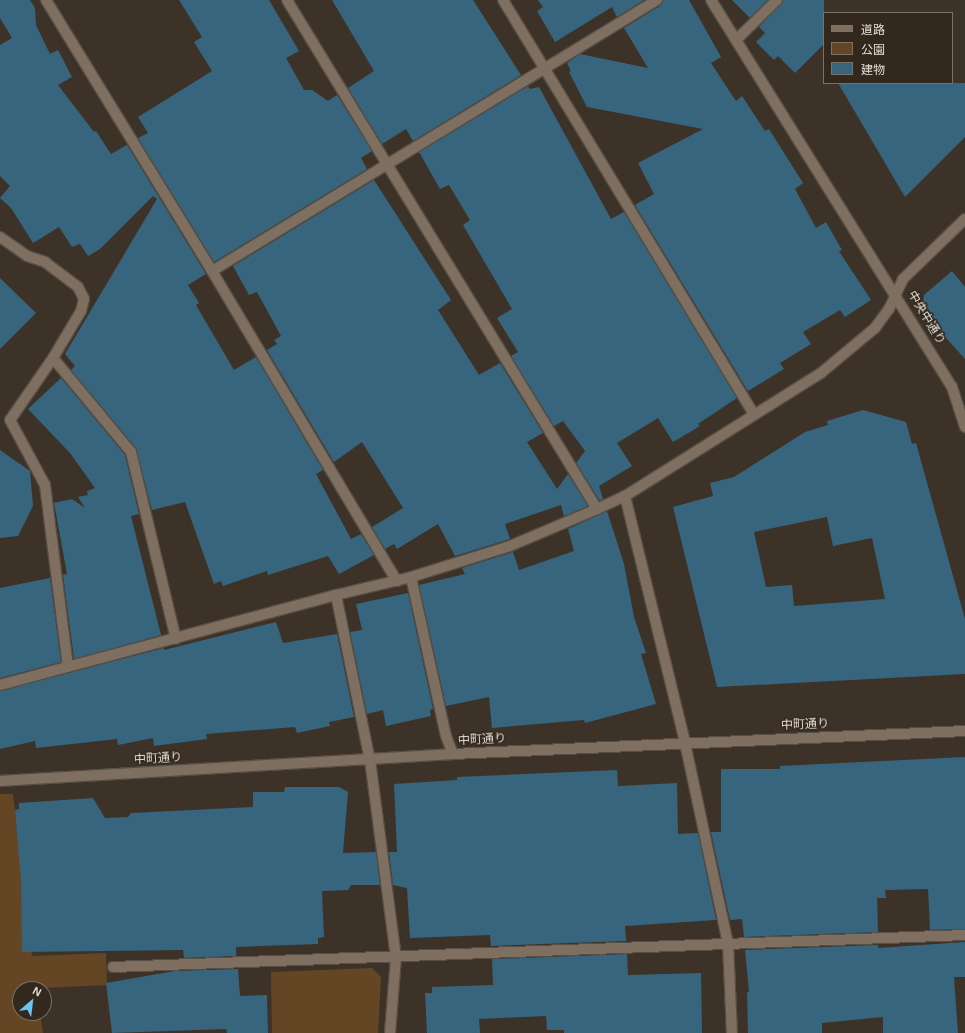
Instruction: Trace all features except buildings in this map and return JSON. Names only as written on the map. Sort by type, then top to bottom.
[{"type":"street","points":[[46,0],[212,270],[397,581]]},
{"type":"street","points":[[287,0],[597,509]]},
{"type":"street","points":[[503,0],[754,414]]},
{"type":"street","points":[[212,270],[386,163],[657,0]]},
{"type":"street","points":[[0,685],[336,595],[397,581],[510,546],[626,496],[821,373],[876,328],[896,293],[710,0]]},
{"type":"street","points":[[736,40],[777,0]]},
{"type":"street","name":"中央中通り","points":[[965,219],[903,279],[896,293],[952,387],[965,427]]},
{"type":"street","points":[[0,237],[27,256],[46,262],[78,287],[84,299],[81,311],[52,358],[10,420],[45,485],[68,666]]},
{"type":"street","points":[[52,358],[131,452],[176,638]]},
{"type":"street","points":[[626,496],[685,743],[728,943],[732,1033]]},
{"type":"street","points":[[411,577],[446,736],[453,754]]},
{"type":"street","points":[[336,595],[370,760],[396,956],[390,1033]]},
{"type":"street","name":"中町通り","points":[[0,781],[453,754],[965,731]]},
{"type":"street","points":[[113,967],[965,935]]},
{"type":"green space","points":[[0,794],[13,794],[32,956],[106,953],[107,985],[52,988],[52,981],[12,981],[12,1021],[41,1021],[43,1033],[0,1033]]},
{"type":"green space","points":[[372,968],[381,977],[378,1033],[272,1033],[271,972]]}]
